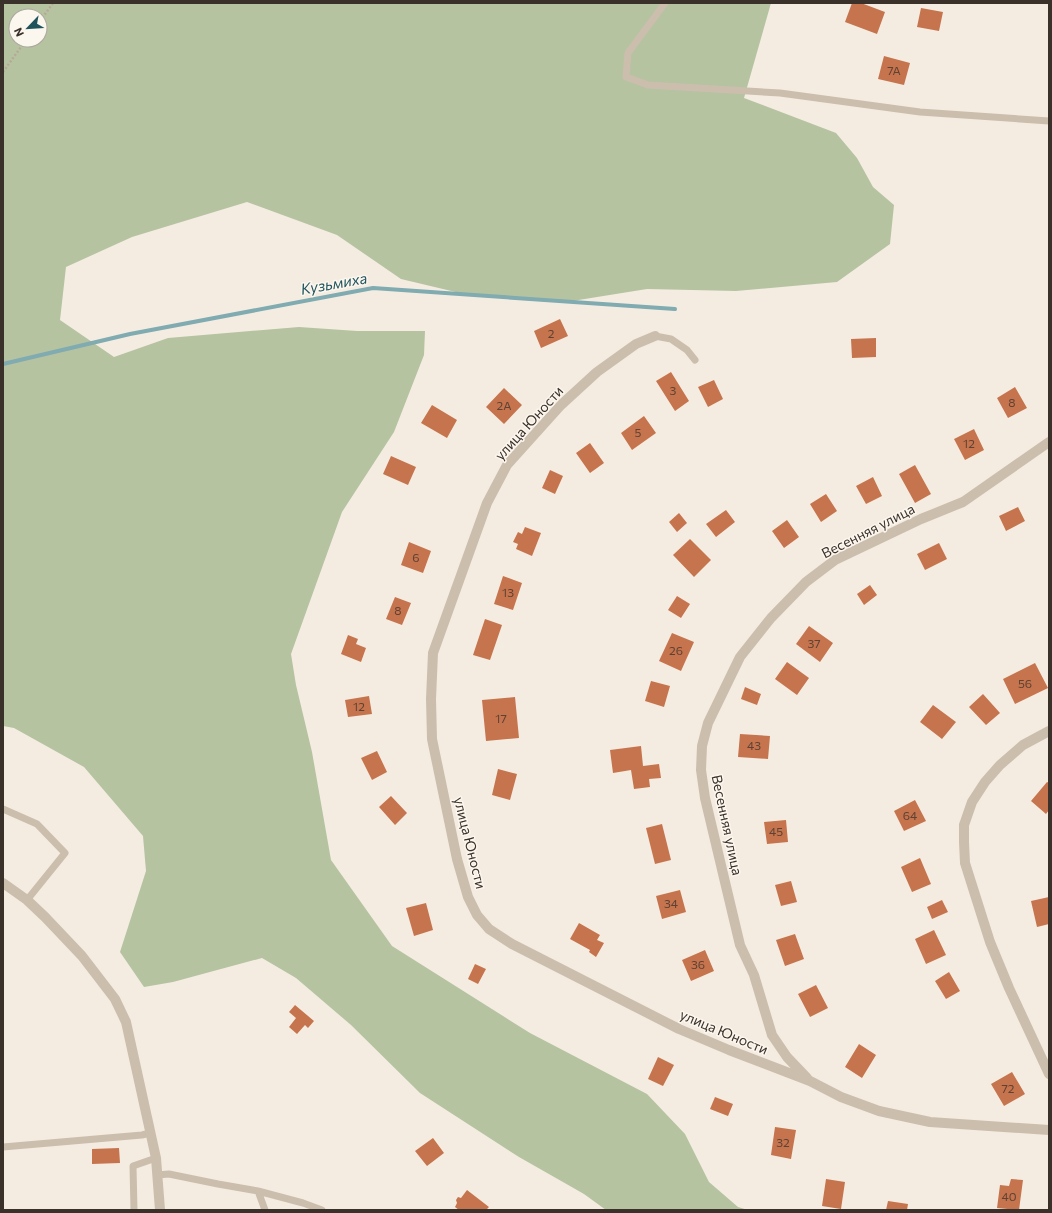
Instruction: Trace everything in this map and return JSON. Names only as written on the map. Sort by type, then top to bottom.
[{"type":"street","name":"улица Юности","points":[[655,336],[636,344],[597,372],[561,405],[507,465],[487,503],[433,653],[431,699],[432,739],[457,859],[468,897],[477,915],[489,929],[519,948],[679,1029],[810,1081],[841,1096],[879,1111],[930,1122],[1049,1130]]},
{"type":"street","name":"Весенняя улица","points":[[810,1081],[787,1057],[772,1035],[754,975],[740,945],[705,798],[701,770],[702,746],[708,723],[740,657],[770,618],[806,582],[835,560],[921,519],[963,502],[1049,442]]},
{"type":"street","points":[[1049,731],[1023,745],[1000,765],[985,782],[972,802],[964,825],[965,863],[990,942],[1009,988],[1049,1074]]},
{"type":"street","points":[[3,883],[27,900],[45,917],[82,956],[115,999],[126,1022],[156,1158],[160,1210]]},
{"type":"lane","points":[[665,3],[628,53],[626,77],[648,85],[780,93],[920,112],[1049,121]]},
{"type":"lane","points":[[655,336],[671,339],[687,350],[695,360]]},
{"type":"lane","points":[[3,809],[37,824],[65,853],[27,900]]},
{"type":"lane","points":[[3,1147],[142,1135],[150,1133]]},
{"type":"lane","points":[[134,1210],[133,1166],[156,1158]]},
{"type":"lane","points":[[157,1175],[169,1174],[258,1191],[303,1203],[322,1210]]},
{"type":"lane","points":[[258,1191],[265,1210]]},
{"type":"path","points":[[3,72],[20,48]]},
{"type":"green space","points":[[3,3],[771,3],[744,98],[836,133],[857,158],[873,187],[894,205],[890,244],[837,282],[736,291],[647,289],[566,302],[464,294],[401,279],[337,235],[247,202],[132,237],[66,267],[60,320],[114,357],[168,338],[299,327],[357,331],[425,331],[424,355],[394,432],[342,512],[291,654],[296,685],[312,752],[331,860],[392,946],[530,1033],[647,1094],[685,1134],[709,1182],[738,1207],[748,1210],[606,1210],[584,1194],[519,1157],[420,1093],[351,1025],[296,978],[262,958],[173,982],[144,987],[120,952],[146,871],[143,836],[84,767],[14,728],[3,726]]},
{"type":"building","points":[[852,3],[861,3],[885,12],[877,34],[845,22]]},
{"type":"building","points":[[921,8],[943,12],[939,31],[917,27]]},
{"type":"building","points":[[884,56],[910,63],[904,85],[878,79]]},
{"type":"building","points":[[560,319],[568,336],[541,348],[534,331]]},
{"type":"building","points":[[876,338],[876,357],[852,358],[851,339]]},
{"type":"building","points":[[671,372],[689,401],[675,411],[656,381]]},
{"type":"building","points":[[714,380],[723,399],[708,407],[698,387]]},
{"type":"building","points":[[1015,387],[1027,408],[1008,418],[997,398]]},
{"type":"building","points":[[504,388],[522,405],[504,424],[486,407]]},
{"type":"building","points":[[432,405],[457,420],[447,438],[421,423]]},
{"type":"building","points":[[644,416],[656,433],[632,450],[621,433]]},
{"type":"building","points":[[974,429],[984,450],[965,460],[954,439]]},
{"type":"building","points":[[590,443],[604,463],[590,473],[576,453]]},
{"type":"building","points":[[391,456],[416,467],[408,485],[383,474]]},
{"type":"building","points":[[915,465],[931,494],[915,503],[899,474]]},
{"type":"building","points":[[550,470],[563,476],[555,494],[542,488]]},
{"type":"building","points":[[873,477],[882,496],[866,504],[856,486]]},
{"type":"building","points":[[826,494],[837,511],[821,522],[810,504]]},
{"type":"building","points":[[1018,507],[1025,521],[1006,531],[999,516]]},
{"type":"building","points":[[726,510],[735,522],[716,537],[706,524]]},
{"type":"building","points":[[679,513],[687,523],[677,532],[669,522]]},
{"type":"building","points":[[787,520],[799,537],[784,548],[772,531]]},
{"type":"building","points":[[525,527],[541,533],[532,556],[516,549],[518,544],[513,542],[518,532],[522,534]]},
{"type":"building","points":[[690,539],[711,560],[694,577],[673,555]]},
{"type":"building","points":[[409,542],[431,551],[423,573],[401,565]]},
{"type":"building","points":[[939,543],[947,559],[925,570],[917,554]]},
{"type":"building","points":[[503,576],[522,583],[513,610],[494,604]]},
{"type":"building","points":[[870,585],[877,595],[864,605],[857,594]]},
{"type":"building","points":[[677,596],[690,604],[681,618],[668,610]]},
{"type":"building","points":[[395,597],[411,603],[402,625],[386,619]]},
{"type":"building","points":[[485,619],[502,625],[490,660],[473,655]]},
{"type":"building","points":[[809,626],[833,643],[820,662],[796,644]]},
{"type":"building","points":[[672,633],[694,642],[681,671],[659,661]]},
{"type":"building","points":[[348,635],[358,639],[356,644],[366,648],[361,662],[341,654]]},
{"type":"building","points":[[787,662],[809,678],[797,695],[775,679]]},
{"type":"building","points":[[1035,663],[1048,688],[1015,704],[1003,679]]},
{"type":"building","points":[[651,681],[670,686],[664,707],[645,701]]},
{"type":"building","points":[[745,687],[761,694],[757,705],[741,699]]},
{"type":"building","points":[[983,694],[1000,713],[986,725],[969,707]]},
{"type":"building","points":[[369,696],[372,714],[348,717],[345,700]]},
{"type":"building","points":[[515,697],[519,738],[486,741],[482,700]]},
{"type":"building","points":[[933,705],[956,722],[942,739],[920,722]]},
{"type":"building","points":[[740,734],[770,736],[768,759],[738,757]]},
{"type":"building","points":[[641,746],[643,766],[659,764],[661,778],[649,779],[650,787],[634,789],[631,770],[613,773],[610,750]]},
{"type":"building","points":[[377,751],[387,772],[372,780],[361,758]]},
{"type":"building","points":[[498,769],[517,774],[510,800],[492,795]]},
{"type":"building","points":[[1047,782],[1049,783],[1049,810],[1046,814],[1031,801]]},
{"type":"building","points":[[391,796],[407,813],[395,825],[379,807]]},
{"type":"building","points":[[915,800],[926,821],[904,831],[894,811]]},
{"type":"building","points":[[786,820],[788,842],[767,844],[764,822]]},
{"type":"building","points":[[662,824],[671,860],[655,864],[646,828]]},
{"type":"building","points":[[920,858],[931,884],[912,892],[901,867]]},
{"type":"building","points":[[791,881],[797,902],[781,906],[775,885]]},
{"type":"building","points":[[680,890],[686,912],[662,919],[656,896]]},
{"type":"building","points":[[1049,897],[1049,924],[1037,927],[1031,901]]},
{"type":"building","points":[[942,900],[948,912],[932,919],[927,907]]},
{"type":"building","points":[[426,903],[433,930],[414,936],[406,908]]},
{"type":"building","points":[[579,923],[600,935],[597,940],[604,943],[596,957],[589,952],[590,950],[570,939]]},
{"type":"building","points":[[934,930],[946,955],[926,964],[915,939]]},
{"type":"building","points":[[795,934],[804,959],[785,966],[776,940]]},
{"type":"building","points":[[705,950],[714,971],[691,981],[682,960]]},
{"type":"building","points":[[475,964],[486,969],[478,984],[468,979]]},
{"type":"building","points":[[949,972],[960,991],[946,999],[935,981]]},
{"type":"building","points":[[816,985],[828,1008],[810,1017],[798,994]]},
{"type":"building","points":[[295,1005],[314,1021],[308,1028],[305,1025],[297,1034],[289,1027],[296,1018],[289,1012]]},
{"type":"building","points":[[859,1044],[876,1055],[862,1078],[845,1067]]},
{"type":"building","points":[[658,1057],[674,1065],[663,1086],[648,1079]]},
{"type":"building","points":[[1012,1072],[1025,1094],[1004,1106],[991,1084]]},
{"type":"building","points":[[715,1097],[733,1104],[728,1116],[710,1109]]},
{"type":"building","points":[[775,1127],[796,1130],[791,1159],[771,1155]]},
{"type":"building","points":[[433,1138],[444,1153],[427,1166],[415,1151]]},
{"type":"building","points":[[119,1148],[120,1163],[92,1164],[92,1149]]},
{"type":"building","points":[[826,1179],[845,1182],[841,1209],[822,1206]]},
{"type":"building","points":[[1011,1179],[1023,1180],[1019,1210],[997,1208],[1000,1185],[1009,1186]]},
{"type":"building","points":[[467,1190],[489,1207],[486,1210],[459,1210],[455,1207],[458,1197],[461,1198]]},
{"type":"building","points":[[888,1201],[908,1204],[907,1210],[886,1210]]},
{"type":"waterway","name":"Кузьмиха","points":[[3,364],[130,334],[373,288],[675,309]]}]
